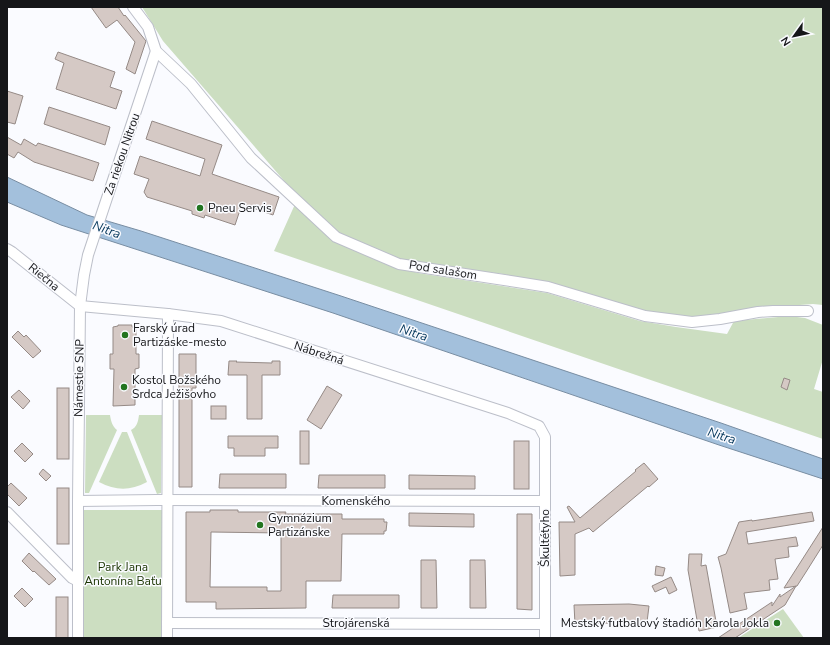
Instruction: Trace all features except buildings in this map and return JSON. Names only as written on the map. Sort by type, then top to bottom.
[{"type":"street","points":[[134,7],[148,27],[156,50]]},
{"type":"street","name":"Za riekou Nitrou","points":[[88,256],[156,50]]},
{"type":"street","name":"Pod salašom","points":[[156,50],[191,84],[251,158],[336,237],[399,264],[548,287],[645,316],[692,322],[720,319],[758,312],[808,311]]},
{"type":"street","name":"Riečna","points":[[7,249],[80,306]]},
{"type":"street","name":"Námestie SNP","points":[[78,638],[80,306],[88,256]]},
{"type":"street","name":"Nábrežná","points":[[80,306],[168,314],[221,321],[501,411],[539,426],[545,437]]},
{"type":"street","points":[[167,638],[168,314]]},
{"type":"street","name":"Škultétyho","points":[[545,437],[545,638]]},
{"type":"street","points":[[78,501],[168,500]]},
{"type":"street","name":"Komenského","points":[[168,500],[545,501]]},
{"type":"street","points":[[7,512],[72,578],[78,581]]},
{"type":"street","name":"Strojárenská","points":[[167,623],[545,624]]},
{"type":"green space","points":[[142,7],[823,7],[823,305],[813,304],[773,307],[696,317],[676,317],[649,313],[549,285],[503,274],[407,262],[338,234],[299,198],[163,41]]},
{"type":"green space","points":[[296,202],[330,238],[396,266],[418,273],[547,293],[640,321],[727,334],[734,321],[789,316],[805,318],[823,325],[823,359],[814,389],[823,392],[823,439],[274,251]]},
{"type":"green space","points":[[86,415],[110,415],[111,421],[117,430],[89,493],[85,493]]},
{"type":"green space","points":[[139,415],[162,415],[161,493],[157,494],[131,430],[137,424]]},
{"type":"green space","points":[[122,432],[127,432],[147,482],[135,487],[123,489],[111,487],[99,482]]},
{"type":"green space","name":"Park Jana Antonína Baťu","points":[[83,510],[162,510],[162,638],[83,638]]},
{"type":"green space","name":"Mestský futbalový štadión Karola Jokla","points":[[783,609],[804,638],[738,638]]},
{"type":"water","name":"Nitra","points":[[7,177],[87,215],[341,296],[721,423],[823,459],[823,479],[333,313],[61,225],[7,202]]},
{"type":"place","name":"Pneu Servis","points":[[200,208]]},
{"type":"place","name":"Farský úrad Partizáske-mesto","points":[[125,335]]},
{"type":"place","name":"Kostol Božského Srdca Ježišovho","points":[[124,387]]},
{"type":"place","name":"Gymnázium Partizánske","points":[[260,525]]},
{"type":"place","name":"Mestský futbalový štadión Karola Jokla","points":[[777,623]]}]
